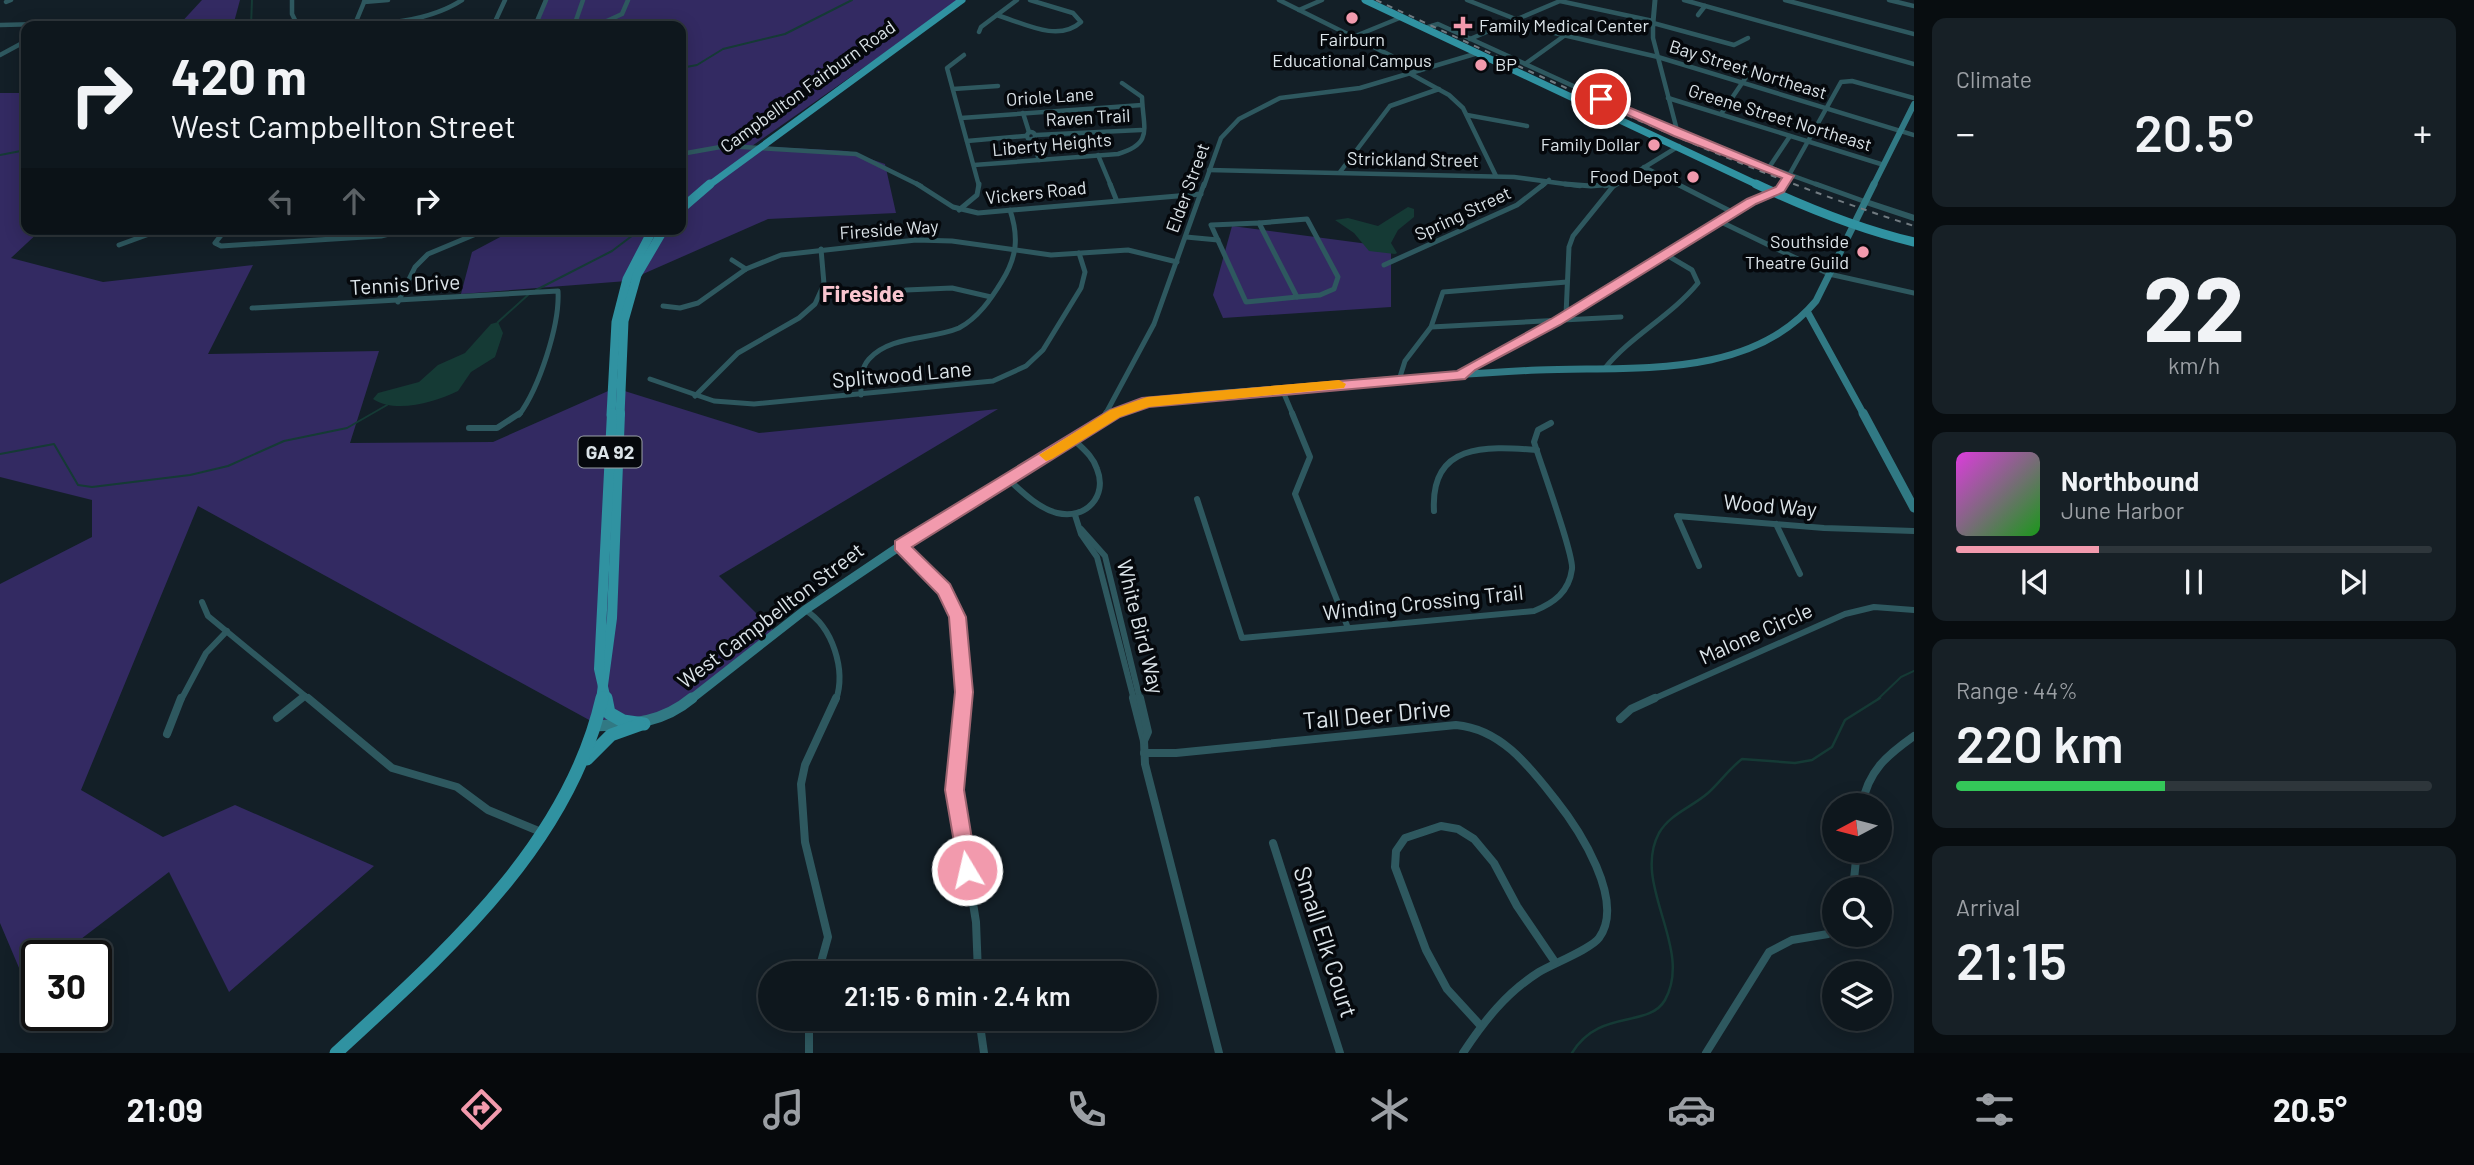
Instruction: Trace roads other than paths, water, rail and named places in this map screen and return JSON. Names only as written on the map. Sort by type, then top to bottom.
[{"type":"main road","name":"Campbellton Fairburn Road","points":[[686,204],[754,147],[954,0]]},
{"type":"main road","name":"Campbellton Fairburn Road","points":[[686,195],[962,0]]},
{"type":"main road","points":[[1365,0],[1853,224],[1914,241]]},
{"type":"main road","name":"West Campbellton Street","points":[[595,726],[644,724],[675,712],[805,610],[1007,479],[1102,421],[1131,407],[1165,398],[1460,375],[1670,366],[1731,352],[1781,333],[1808,313],[1914,104]]},
{"type":"main road","name":"GA 92","points":[[603,682],[598,669],[615,333],[627,279],[650,235]]},
{"type":"main road","name":"GA 92","points":[[336,1053],[453,941],[500,888],[541,832],[579,770],[595,726],[611,645],[624,321],[637,275],[660,235]]},
{"type":"main road","points":[[1808,313],[1914,508]]},
{"type":"main road","points":[[603,682],[605,706],[609,713],[623,721],[644,724]]},
{"type":"main road","points":[[579,770],[604,740],[617,732],[644,724]]},
{"type":"street","points":[[6,2],[11,0]]},
{"type":"street","points":[[292,0],[296,21]]},
{"type":"street","points":[[356,21],[365,1],[388,0]]},
{"type":"street","points":[[380,21],[440,14],[462,0]]},
{"type":"street","points":[[495,21],[505,0]]},
{"type":"street","points":[[537,21],[546,0]]},
{"type":"street","points":[[576,21],[583,0]]},
{"type":"street","points":[[607,21],[622,14],[628,0]]},
{"type":"street","points":[[979,32],[981,27],[1017,0]]},
{"type":"street","points":[[997,15],[1050,31],[1069,31],[1081,22],[1073,13],[1030,0]]},
{"type":"street","points":[[1279,0],[1420,70]]},
{"type":"street","points":[[1299,10],[1322,0]]},
{"type":"street","name":"Bay Street Northeast","points":[[1467,0],[1514,20],[1564,36],[1658,57],[1914,135]]},
{"type":"street","points":[[1471,39],[1559,0],[1653,22],[1734,45],[1743,43],[1748,38]]},
{"type":"street","points":[[1655,0],[1653,22],[1658,57],[1678,134]]},
{"type":"street","points":[[1684,0],[1914,64]]},
{"type":"street","points":[[1785,0],[1912,34],[1914,28]]},
{"type":"street","points":[[1889,0],[1914,6]]},
{"type":"street","points":[[1698,15],[1704,6]]},
{"type":"street","points":[[1353,37],[1402,17]]},
{"type":"street","points":[[1425,28],[1438,24],[1678,134],[1865,205],[1914,218]]},
{"type":"street","points":[[0,25],[21,25]]},
{"type":"street","points":[[1525,64],[1564,36]]},
{"type":"street","points":[[0,55],[21,44]]},
{"type":"street","name":"Elder Street","points":[[1102,421],[1154,324],[1226,130],[1273,101],[1302,93],[1360,88],[1478,52]]},
{"type":"street","points":[[686,153],[726,146],[836,152],[864,157],[932,191],[956,209],[969,201],[980,188],[947,68],[955,59],[964,55]]},
{"type":"street","points":[[1721,114],[1753,67]]},
{"type":"street","points":[[1409,74],[1457,101],[1467,115],[1496,176]]},
{"type":"street","points":[[1460,375],[1778,189],[1789,176],[1841,82],[1914,97]]},
{"type":"street","points":[[1122,83],[1139,93],[1142,105]]},
{"type":"street","points":[[953,89],[998,86]]},
{"type":"street","points":[[1340,172],[1390,106],[1439,89]]},
{"type":"street","name":"Greene Street Northeast","points":[[1668,98],[1884,165]]},
{"type":"street","name":"Oriole Lane","points":[[961,118],[1142,105]]},
{"type":"street","name":"Liberty Heights","points":[[974,165],[1128,153],[1138,148],[1143,141],[1142,105]]},
{"type":"street","points":[[1023,113],[1027,134],[1034,137],[1039,160]]},
{"type":"street","points":[[1467,115],[1527,126]]},
{"type":"street","name":"Raven Trail","points":[[1034,137],[1142,130]]},
{"type":"street","name":"Raven Trail","points":[[967,141],[1027,134]]},
{"type":"street","points":[[1768,169],[1790,136]]},
{"type":"street","points":[[1563,317],[1570,242],[1615,184],[1679,146]]},
{"type":"street","points":[[1098,155],[1116,199]]},
{"type":"street","points":[[1644,167],[1734,213]]},
{"type":"street","name":"Strickland Street","points":[[1209,170],[1496,176],[1599,186],[1615,184]]},
{"type":"street","name":"Spring Street","points":[[1384,265],[1517,205],[1549,180]]},
{"type":"street","name":"Vickers Road","points":[[956,209],[978,213],[1116,199],[1201,194]]},
{"type":"street","points":[[861,395],[860,372],[875,353],[894,344],[959,327],[977,315],[1012,267],[1018,252],[1017,233],[1010,210]]},
{"type":"street","points":[[1307,219],[1338,277],[1334,289],[1320,295],[1247,302],[1211,225],[1259,223],[1307,219]]},
{"type":"street","points":[[1720,221],[1829,274],[1914,293]]},
{"type":"street","points":[[1259,223],[1297,297]]},
{"type":"street","points":[[119,245],[146,235]]},
{"type":"street","points":[[221,235],[215,243],[221,246],[385,235]]},
{"type":"street","points":[[398,302],[415,267],[428,254],[474,235]]},
{"type":"street","points":[[1185,237],[1218,240]]},
{"type":"street","name":"Fireside Way","points":[[663,306],[689,306],[703,300],[746,269],[781,255],[932,239],[1051,256],[1111,249],[1177,260]]},
{"type":"street","points":[[695,396],[738,353],[799,318],[815,304],[824,284],[821,249]]},
{"type":"street","name":"Splitwood Lane","points":[[650,379],[662,380],[695,396],[754,404],[980,384],[1006,377],[1026,366],[1043,350],[1082,288],[1085,272],[1079,253]]},
{"type":"street","points":[[1605,368],[1623,345],[1686,299],[1698,283],[1692,270],[1665,254]]},
{"type":"street","points":[[732,260],[746,269]]},
{"type":"street","points":[[1399,380],[1405,361],[1431,327],[1445,290],[1567,282]]},
{"type":"street","points":[[906,290],[952,288],[991,297]]},
{"type":"street","name":"Tennis Drive","points":[[252,308],[398,302],[558,291],[556,316],[522,411],[499,428],[470,428]]},
{"type":"street","points":[[1431,327],[1563,317],[1621,317]]},
{"type":"street","points":[[1282,389],[1310,457],[1295,494],[1348,628]]},
{"type":"street","points":[[1434,511],[1434,483],[1453,461],[1485,448],[1537,450],[1534,442],[1538,430],[1550,423]]},
{"type":"street","points":[[1007,479],[1046,509],[1075,515],[1097,502],[1101,480],[1093,459],[1073,439]]},
{"type":"street","name":"Winding Crossing Trail","points":[[1197,499],[1242,638],[1534,611],[1554,603],[1567,587],[1573,566],[1537,450]]},
{"type":"street","name":"White Bird Way","points":[[1075,515],[1081,534],[1097,557],[1144,741],[1144,753]]},
{"type":"street","name":"Wood Way","points":[[1699,566],[1677,516],[1914,531]]},
{"type":"street","points":[[1776,524],[1800,574]]},
{"type":"street","points":[[901,546],[944,589],[958,617],[964,692],[955,790],[975,922],[977,961]]},
{"type":"street","points":[[202,602],[208,616],[392,768],[457,787],[488,810],[541,832]]},
{"type":"street","name":"Malone Circle","points":[[1620,719],[1631,709],[1845,614],[1874,607],[1914,610]]},
{"type":"street","points":[[805,610],[815,617],[832,643],[839,680],[833,711],[808,757],[801,783],[804,832],[828,937],[821,961]]},
{"type":"street","points":[[167,734],[198,659],[227,631]]},
{"type":"street","points":[[277,718],[304,696]]},
{"type":"street","name":"Tall Deer Drive","points":[[1144,753],[1176,753],[1456,725],[1484,731],[1522,760],[1554,796],[1580,834],[1598,873],[1609,912],[1606,931],[1598,940],[1521,981],[1480,1025],[1463,1053]]},
{"type":"street","points":[[1864,793],[1865,783],[1873,768],[1914,736]]},
{"type":"street","points":[[1144,753],[1219,1053]]},
{"type":"street","points":[[1480,1025],[1447,989],[1426,950],[1395,867],[1396,851],[1405,838],[1441,826],[1458,829],[1474,839],[1494,863],[1517,906],[1555,962]]},
{"type":"street","name":"Small Elk Court","points":[[1273,844],[1340,1053]]},
{"type":"street","points":[[1706,1053],[1769,952],[1792,940],[1822,935]]},
{"type":"street","points":[[808,1031],[809,1053]]},
{"type":"street","points":[[981,1031],[984,1053]]},
{"type":"waterway","points":[[251,21],[252,0]]},
{"type":"waterway","points":[[686,67],[697,65],[723,49],[785,34],[852,0]]},
{"type":"waterway","points":[[0,155],[21,151]]},
{"type":"waterway","points":[[536,290],[612,251],[633,235]]},
{"type":"waterway","points":[[498,322],[528,295]]},
{"type":"waterway","points":[[0,454],[54,444],[78,485],[92,487],[190,475],[228,466],[284,441],[347,428],[387,405]]},
{"type":"waterway","points":[[1877,700],[1901,677],[1914,671]]},
{"type":"waterway","points":[[1572,1053],[1583,1039],[1596,1030],[1647,1014],[1657,1009],[1665,1000],[1672,980],[1672,959],[1652,874],[1652,853],[1664,826],[1708,793],[1742,759],[1795,763],[1812,760],[1832,747],[1845,720],[1877,700]]},
{"type":"railway","points":[[1376,0],[1642,122],[1776,177],[1914,226]]},
{"type":"place","name":"Fairburn Educational Campus","points":[[1352,18]]},
{"type":"place","name":"Family Medical Center","points":[[1463,26]]},
{"type":"place","name":"BP","points":[[1481,65]]},
{"type":"place","name":"Family Dollar","points":[[1654,145]]},
{"type":"place","name":"Food Depot","points":[[1693,177]]},
{"type":"place","name":"Southside Theatre Guild","points":[[1863,252]]},
{"type":"district","name":"Fireside","points":[[863,294]]}]
